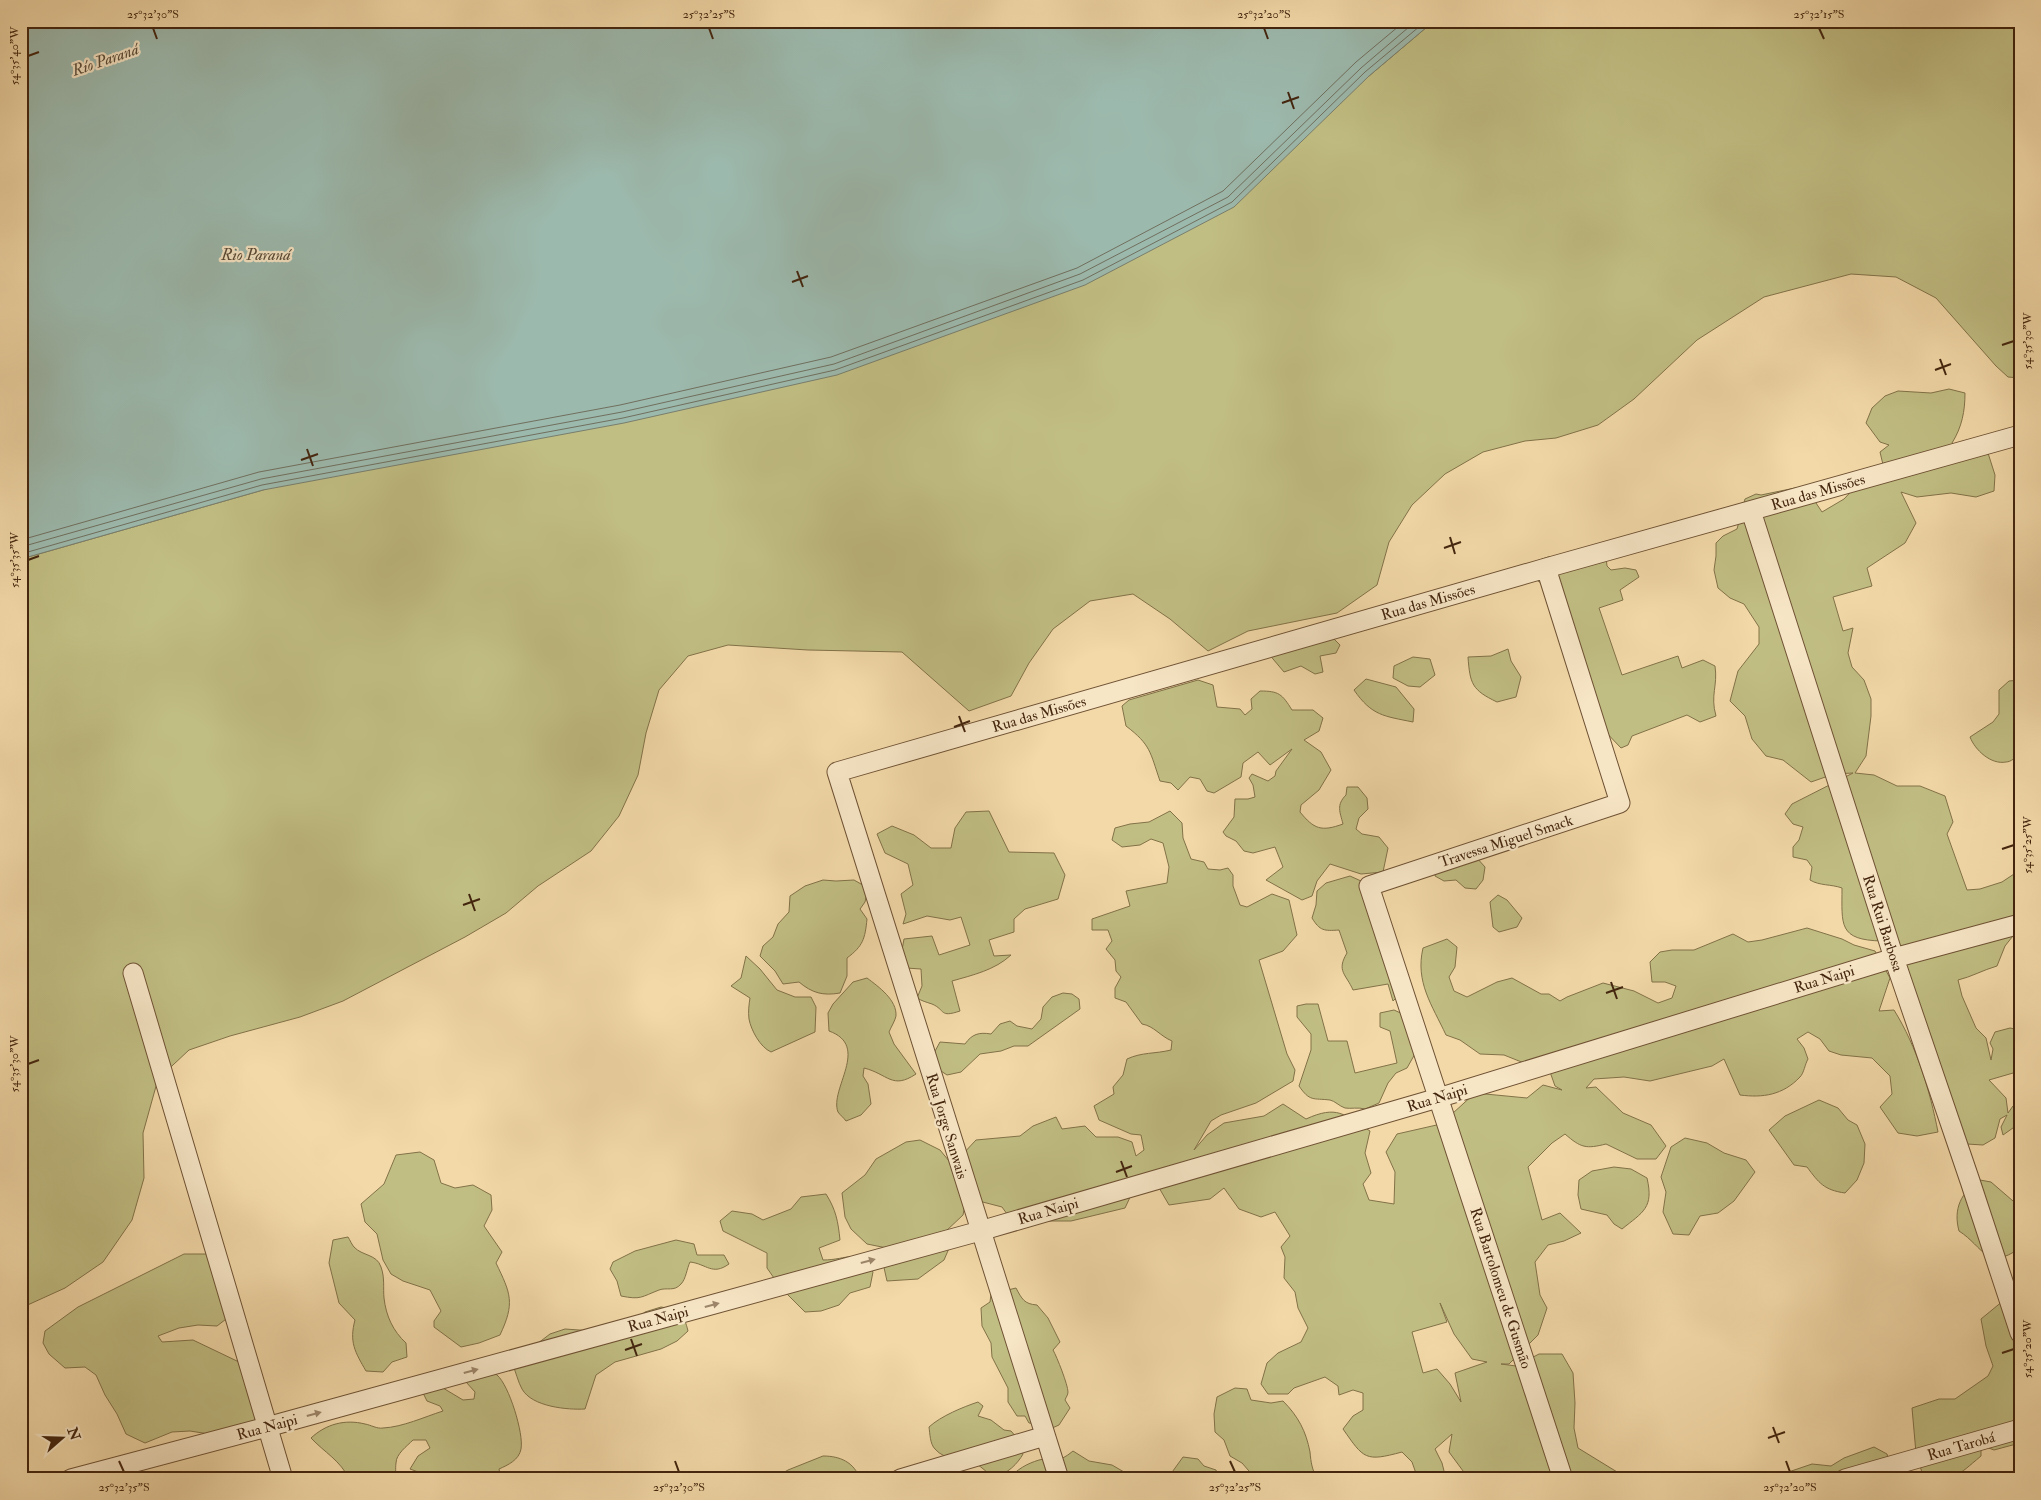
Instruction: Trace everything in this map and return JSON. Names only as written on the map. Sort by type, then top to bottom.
[{"type":"street","name":"Rua das Missões","points":[[837,772],[2020,434]]},
{"type":"street","name":"Rua Rui Barbosa","points":[[1751,511],[1894,958],[2020,1333]]},
{"type":"street","name":"Travessa Miguel Smack","points":[[1438,1098],[1369,886],[1620,803],[1546,568]]},
{"type":"street","name":"Rua Jorge Sanwais","points":[[837,772],[1059,1479]]},
{"type":"street","name":"Rua Naipi","points":[[71,1479],[980,1231],[1438,1098],[1894,958],[2020,924]]},
{"type":"street","points":[[133,972],[283,1479]]},
{"type":"street","name":"Rua Bartolomeu de Gusmão","points":[[1438,1098],[1563,1479]]},
{"type":"street","name":"Rua Tarobá","points":[[1845,1479],[2020,1429]]},
{"type":"street","points":[[900,1479],[1045,1436]]},
{"type":"shaded area","points":[[1434,21],[2020,21],[2020,378],[2008,377],[1996,366],[1936,298],[1896,277],[1851,274],[1764,297],[1697,340],[1634,399],[1598,425],[1556,438],[1525,441],[1483,452],[1445,474],[1412,505],[1389,542],[1377,585],[1337,613],[1248,631],[1208,651],[1170,619],[1133,594],[1090,601],[1053,629],[1029,663],[1011,696],[969,711],[902,652],[808,650],[728,645],[688,656],[659,690],[646,733],[638,775],[619,816],[591,851],[538,886],[506,913],[465,937],[343,1001],[300,1017],[230,1036],[189,1050],[158,1079],[143,1133],[144,1178],[132,1220],[103,1262],[65,1288],[21,1308],[21,559],[263,490],[1369,76]]},
{"type":"shaded area","points":[[1949,389],[1965,393],[1962,419],[1952,443],[1960,449],[1988,453],[1995,475],[1994,491],[1976,497],[1951,493],[1917,497],[1901,492],[1916,523],[1905,543],[1867,568],[1872,586],[1833,597],[1843,631],[1853,628],[1848,653],[1852,667],[1864,680],[1871,699],[1866,756],[1855,773],[1874,775],[1897,786],[1920,786],[1945,796],[1953,822],[1947,834],[1967,890],[1980,889],[2002,882],[2020,870],[2020,927],[2005,946],[1997,966],[1958,980],[1962,996],[1976,1028],[1986,1038],[1991,1060],[1993,1049],[1990,1043],[1995,1032],[2010,1028],[2020,1030],[2020,1071],[1989,1080],[2006,1098],[2008,1113],[2013,1106],[2020,1104],[2020,1123],[2003,1135],[2001,1127],[2007,1115],[2000,1119],[1995,1138],[1983,1145],[1967,1144],[1960,1136],[1882,941],[1857,938],[1850,934],[1843,921],[1842,888],[1810,880],[1812,867],[1807,860],[1793,857],[1793,847],[1799,840],[1803,827],[1793,824],[1785,814],[1792,804],[1853,773],[1834,774],[1811,782],[1783,760],[1766,756],[1752,739],[1745,716],[1730,701],[1738,671],[1759,644],[1759,627],[1744,604],[1730,598],[1718,588],[1714,570],[1716,543],[1723,536],[1737,529],[1745,499],[1756,494],[1761,495],[1795,488],[1810,494],[1822,512],[1844,499],[1862,480],[1885,473],[1880,452],[1889,445],[1880,442],[1866,423],[1872,408],[1885,396],[1898,391],[1931,393]]},
{"type":"shaded area","points":[[1557,556],[1606,557],[1607,566],[1611,570],[1625,568],[1636,570],[1639,577],[1620,590],[1623,600],[1599,608],[1622,675],[1678,656],[1682,668],[1703,660],[1715,666],[1714,709],[1716,716],[1700,722],[1687,715],[1632,736],[1628,745],[1621,748],[1601,727],[1544,585],[1535,579],[1531,563]]},
{"type":"shaded area","points":[[1298,632],[1331,636],[1340,645],[1336,653],[1320,656],[1323,672],[1315,674],[1301,666],[1284,672],[1268,653],[1273,642],[1279,636]]},
{"type":"shaded area","points":[[1508,649],[1511,661],[1521,677],[1516,697],[1497,702],[1477,690],[1471,680],[1468,657],[1491,656]]},
{"type":"shaded area","points":[[1413,657],[1430,659],[1435,675],[1420,687],[1408,686],[1393,678],[1394,666]]},
{"type":"shaded area","points":[[1366,679],[1396,687],[1414,709],[1413,722],[1379,714],[1367,705],[1354,690]]},
{"type":"shaded area","points":[[1198,680],[1213,685],[1217,707],[1240,709],[1245,715],[1252,709],[1251,699],[1260,691],[1266,691],[1279,694],[1292,710],[1313,710],[1323,718],[1319,731],[1304,740],[1321,752],[1331,770],[1319,790],[1301,805],[1300,812],[1318,827],[1329,828],[1343,824],[1340,805],[1346,795],[1347,787],[1358,787],[1367,798],[1368,809],[1359,818],[1356,829],[1362,834],[1379,837],[1388,848],[1383,872],[1361,874],[1330,864],[1317,881],[1312,896],[1302,900],[1266,880],[1283,867],[1275,847],[1253,853],[1244,851],[1236,841],[1226,836],[1223,832],[1234,817],[1235,799],[1255,797],[1253,785],[1249,778],[1252,774],[1268,781],[1275,776],[1276,771],[1292,749],[1270,765],[1258,752],[1243,763],[1241,777],[1214,793],[1207,791],[1200,779],[1190,777],[1178,790],[1171,783],[1160,781],[1149,750],[1126,726],[1122,706],[1129,700]]},
{"type":"shaded area","points":[[2020,680],[2020,754],[2008,762],[1989,759],[1976,747],[1970,737],[1993,722],[1999,714],[1999,690],[2009,681]]},
{"type":"shaded area","points":[[989,811],[1009,852],[1054,853],[1065,875],[1058,899],[1025,909],[1014,919],[1014,932],[989,940],[994,956],[1011,955],[998,965],[952,981],[960,1011],[949,1014],[917,998],[922,986],[921,969],[906,968],[902,950],[904,939],[932,936],[939,955],[970,945],[961,917],[950,920],[927,916],[903,924],[906,914],[901,894],[913,885],[908,864],[885,853],[877,834],[892,826],[914,835],[931,848],[951,848],[955,828],[966,812]]},
{"type":"shaded area","points":[[1170,811],[1182,823],[1183,838],[1191,859],[1204,862],[1208,869],[1220,870],[1228,868],[1233,875],[1233,886],[1240,905],[1247,907],[1272,894],[1289,900],[1297,935],[1283,951],[1259,960],[1287,1054],[1295,1070],[1293,1081],[1256,1103],[1221,1115],[1211,1121],[1194,1150],[1207,1135],[1224,1123],[1264,1116],[1283,1104],[1306,1119],[1325,1113],[1340,1113],[1370,1131],[1365,1153],[1371,1173],[1363,1184],[1369,1200],[1394,1204],[1395,1172],[1386,1152],[1397,1134],[1441,1124],[1475,1093],[1527,1098],[1543,1085],[1562,1090],[1555,1086],[1549,1069],[1529,1065],[1504,1055],[1480,1054],[1460,1040],[1446,1035],[1430,1003],[1423,983],[1421,960],[1423,948],[1447,939],[1457,947],[1455,967],[1449,977],[1454,991],[1467,997],[1497,982],[1512,978],[1541,994],[1549,994],[1560,1001],[1603,983],[1634,991],[1658,1003],[1672,998],[1676,986],[1665,982],[1652,982],[1650,962],[1660,952],[1694,950],[1733,934],[1748,942],[1807,928],[1875,951],[1890,978],[1879,1011],[1894,1010],[1902,1024],[1916,1054],[1927,1085],[1938,1132],[1917,1136],[1898,1133],[1880,1107],[1892,1094],[1890,1076],[1872,1058],[1841,1055],[1829,1051],[1820,1039],[1808,1032],[1797,1039],[1804,1048],[1808,1059],[1801,1075],[1787,1088],[1772,1094],[1757,1096],[1740,1095],[1724,1059],[1712,1066],[1650,1081],[1624,1077],[1594,1079],[1586,1088],[1596,1087],[1623,1113],[1651,1125],[1666,1146],[1656,1159],[1637,1159],[1606,1144],[1593,1147],[1580,1145],[1565,1134],[1552,1143],[1528,1167],[1542,1220],[1560,1213],[1581,1233],[1564,1241],[1548,1245],[1535,1262],[1540,1295],[1547,1308],[1538,1335],[1509,1364],[1501,1364],[1516,1366],[1539,1354],[1562,1354],[1573,1373],[1574,1428],[1578,1448],[1622,1475],[1623,1479],[1469,1479],[1449,1452],[1452,1434],[1435,1449],[1442,1463],[1446,1479],[1418,1479],[1412,1462],[1402,1452],[1380,1457],[1366,1456],[1356,1447],[1343,1429],[1353,1416],[1363,1410],[1363,1393],[1353,1390],[1339,1395],[1338,1386],[1325,1377],[1294,1388],[1288,1394],[1268,1394],[1261,1384],[1267,1363],[1278,1353],[1301,1342],[1308,1328],[1298,1308],[1295,1292],[1284,1278],[1285,1257],[1281,1247],[1290,1236],[1275,1212],[1261,1217],[1239,1209],[1224,1188],[1210,1199],[1169,1205],[1158,1186],[1140,1176],[1125,1208],[1071,1221],[1048,1221],[1017,1228],[1002,1207],[975,1200],[968,1190],[963,1215],[945,1232],[950,1246],[944,1260],[918,1279],[887,1281],[883,1263],[887,1248],[867,1244],[851,1229],[845,1217],[842,1193],[865,1175],[876,1159],[906,1142],[920,1140],[940,1150],[954,1167],[961,1156],[976,1140],[1020,1136],[1033,1126],[1056,1117],[1062,1129],[1085,1126],[1096,1137],[1118,1137],[1132,1142],[1136,1156],[1144,1150],[1141,1135],[1131,1134],[1099,1120],[1094,1106],[1114,1094],[1113,1087],[1123,1075],[1127,1059],[1138,1055],[1171,1050],[1172,1041],[1142,1024],[1126,1002],[1115,998],[1115,988],[1121,977],[1116,971],[1115,960],[1106,949],[1112,941],[1108,930],[1092,930],[1092,919],[1130,906],[1126,891],[1167,883],[1169,867],[1163,843],[1151,839],[1140,845],[1122,847],[1112,840],[1115,828],[1149,822]],"holes":[[[1440,1303],[1454,1334],[1472,1359],[1487,1362],[1455,1373],[1461,1402],[1450,1384],[1437,1369],[1423,1373],[1412,1332],[1447,1322]]]},
{"type":"shaded area","points":[[1476,857],[1485,867],[1483,880],[1476,889],[1465,888],[1456,880],[1444,881],[1435,876],[1437,859]]},
{"type":"shaded area","points":[[1350,876],[1361,881],[1399,995],[1393,1001],[1388,984],[1353,990],[1342,968],[1347,953],[1339,930],[1323,929],[1317,926],[1312,918],[1316,905],[1317,891],[1326,883]]},
{"type":"shaded area","points":[[823,880],[854,880],[868,888],[865,902],[860,909],[867,919],[864,937],[857,950],[847,958],[847,976],[840,993],[834,994],[818,993],[808,989],[799,982],[783,984],[775,971],[760,956],[763,946],[773,937],[778,924],[789,912],[790,896],[805,886]]},
{"type":"shaded area","points":[[1498,895],[1507,900],[1522,918],[1517,927],[1499,932],[1493,927],[1490,902]]},
{"type":"shaded area","points":[[746,956],[760,969],[777,990],[795,997],[811,997],[816,1007],[815,1032],[771,1052],[763,1046],[750,1023],[750,998],[731,986],[741,978]]},
{"type":"shaded area","points":[[867,978],[886,994],[894,1005],[896,1016],[889,1032],[894,1044],[916,1074],[908,1079],[895,1081],[864,1068],[863,1076],[868,1084],[871,1104],[861,1115],[846,1121],[838,1112],[837,1103],[848,1057],[847,1047],[841,1038],[829,1031],[828,1013],[833,1004],[853,982]]},
{"type":"shaded area","points":[[1063,993],[1072,994],[1079,999],[1080,1009],[1028,1046],[1014,1046],[1001,1051],[980,1054],[961,1072],[947,1075],[935,1067],[934,1053],[940,1042],[965,1044],[973,1036],[983,1033],[991,1034],[1000,1024],[1010,1021],[1017,1026],[1032,1029],[1041,1019],[1043,1007],[1052,997]]},
{"type":"shaded area","points":[[1318,1004],[1328,1041],[1347,1041],[1355,1073],[1397,1063],[1390,1031],[1380,1027],[1380,1013],[1394,1010],[1405,1015],[1416,1052],[1407,1068],[1396,1073],[1388,1083],[1379,1103],[1365,1109],[1345,1108],[1332,1101],[1309,1097],[1299,1086],[1311,1050],[1311,1034],[1297,1017],[1297,1006]]},
{"type":"shaded area","points":[[1819,1100],[1838,1108],[1848,1120],[1857,1125],[1865,1144],[1864,1163],[1857,1180],[1845,1193],[1827,1188],[1807,1167],[1794,1165],[1769,1130],[1785,1116]]},
{"type":"shaded area","points":[[1685,1138],[1707,1143],[1724,1153],[1746,1160],[1755,1172],[1734,1201],[1718,1213],[1700,1216],[1689,1235],[1673,1234],[1663,1212],[1666,1192],[1661,1177],[1671,1147]]},
{"type":"shaded area","points":[[420,1152],[434,1160],[441,1183],[455,1188],[473,1185],[491,1195],[492,1210],[484,1226],[502,1252],[496,1263],[508,1291],[509,1306],[508,1315],[500,1335],[479,1343],[461,1347],[434,1327],[434,1321],[441,1311],[430,1290],[403,1281],[391,1274],[383,1260],[377,1234],[365,1222],[361,1204],[384,1184],[396,1155]]},
{"type":"shaded area","points":[[1614,1167],[1631,1169],[1647,1178],[1649,1188],[1648,1203],[1645,1208],[1622,1229],[1614,1224],[1607,1215],[1581,1209],[1578,1195],[1579,1180],[1592,1171]]},
{"type":"shaded area","points":[[1980,1180],[1991,1182],[2020,1207],[2020,1248],[2000,1258],[1986,1254],[1959,1231],[1957,1215],[1960,1202],[1968,1190]]},
{"type":"shaded area","points":[[826,1194],[836,1216],[840,1240],[819,1248],[823,1260],[857,1257],[867,1264],[873,1272],[870,1287],[850,1293],[839,1305],[821,1311],[805,1312],[781,1288],[767,1268],[767,1253],[723,1231],[720,1221],[732,1211],[752,1214],[763,1220],[791,1209],[801,1197]]},
{"type":"shaded area","points":[[348,1237],[357,1250],[373,1257],[379,1263],[383,1275],[384,1298],[388,1317],[397,1333],[406,1343],[407,1357],[392,1362],[383,1372],[366,1371],[354,1347],[353,1328],[355,1320],[339,1303],[329,1263],[333,1240]]},
{"type":"shaded area","points":[[676,1240],[694,1244],[697,1255],[724,1255],[729,1264],[714,1269],[690,1262],[683,1282],[676,1288],[662,1289],[637,1298],[621,1296],[617,1281],[610,1269],[613,1262],[635,1251]]},
{"type":"shaded area","points":[[184,1254],[207,1254],[230,1316],[217,1326],[198,1325],[179,1328],[158,1336],[162,1342],[193,1340],[239,1362],[255,1396],[255,1423],[209,1434],[190,1431],[172,1432],[145,1443],[126,1434],[96,1375],[85,1367],[65,1368],[49,1354],[43,1343],[45,1331],[78,1307]]},
{"type":"shaded area","points":[[2020,1287],[2020,1443],[1994,1450],[1981,1445],[1981,1456],[1961,1473],[1950,1477],[1924,1479],[1916,1453],[1912,1408],[1939,1399],[1955,1399],[1988,1376],[1993,1366],[1986,1346],[1981,1319]]},
{"type":"shaded area","points":[[1016,1288],[1024,1300],[1037,1305],[1048,1318],[1060,1342],[1053,1350],[1066,1383],[1068,1392],[1065,1400],[1070,1408],[1059,1425],[1050,1429],[1041,1424],[1029,1423],[1025,1416],[1017,1416],[1008,1402],[1008,1388],[992,1357],[991,1343],[982,1326],[981,1308],[990,1302],[991,1294]]},
{"type":"shaded area","points":[[661,1307],[680,1314],[685,1320],[688,1331],[677,1341],[661,1349],[615,1362],[596,1375],[585,1409],[560,1408],[542,1404],[527,1395],[522,1389],[512,1363],[550,1334],[565,1329],[593,1331]]},
{"type":"shaded area","points":[[482,1370],[494,1373],[502,1380],[511,1399],[520,1433],[520,1453],[513,1462],[499,1469],[501,1479],[445,1479],[436,1473],[421,1473],[410,1469],[418,1456],[430,1448],[426,1440],[413,1440],[398,1456],[393,1479],[349,1479],[337,1462],[311,1438],[323,1429],[336,1424],[350,1422],[378,1428],[391,1427],[406,1424],[443,1411],[440,1406],[427,1401],[421,1389],[438,1385],[463,1400],[474,1399],[475,1392],[466,1382]]},
{"type":"shaded area","points":[[1235,1388],[1247,1389],[1251,1400],[1271,1403],[1283,1401],[1297,1418],[1304,1431],[1317,1479],[1256,1479],[1242,1463],[1230,1456],[1224,1440],[1215,1432],[1214,1414],[1217,1397]]},
{"type":"shaded area","points":[[978,1402],[983,1406],[978,1416],[991,1420],[1004,1430],[1011,1431],[1017,1438],[1023,1454],[1012,1468],[1004,1473],[993,1475],[971,1462],[944,1456],[933,1447],[931,1442],[929,1427],[959,1409]]},
{"type":"shaded area","points":[[1874,1447],[1887,1454],[1891,1469],[1888,1479],[1768,1479],[1812,1464],[1831,1466],[1844,1458]]},
{"type":"shaded area","points":[[1073,1451],[1089,1461],[1112,1465],[1136,1479],[1008,1479],[1030,1463],[1045,1459],[1060,1459]]},
{"type":"shaded area","points":[[823,1456],[835,1457],[846,1461],[854,1468],[860,1479],[772,1479],[788,1470]]},
{"type":"shaded area","points":[[1183,1457],[1198,1459],[1204,1466],[1216,1470],[1219,1479],[1153,1479],[1170,1475]]},
{"type":"water","name":"Rio Paraná","points":[[21,21],[1434,21],[1369,76],[1234,207],[1085,285],[837,375],[624,423],[263,490],[21,559]]},
{"type":"water label","name":"Río Paraná","points":[[105,59]]}]
